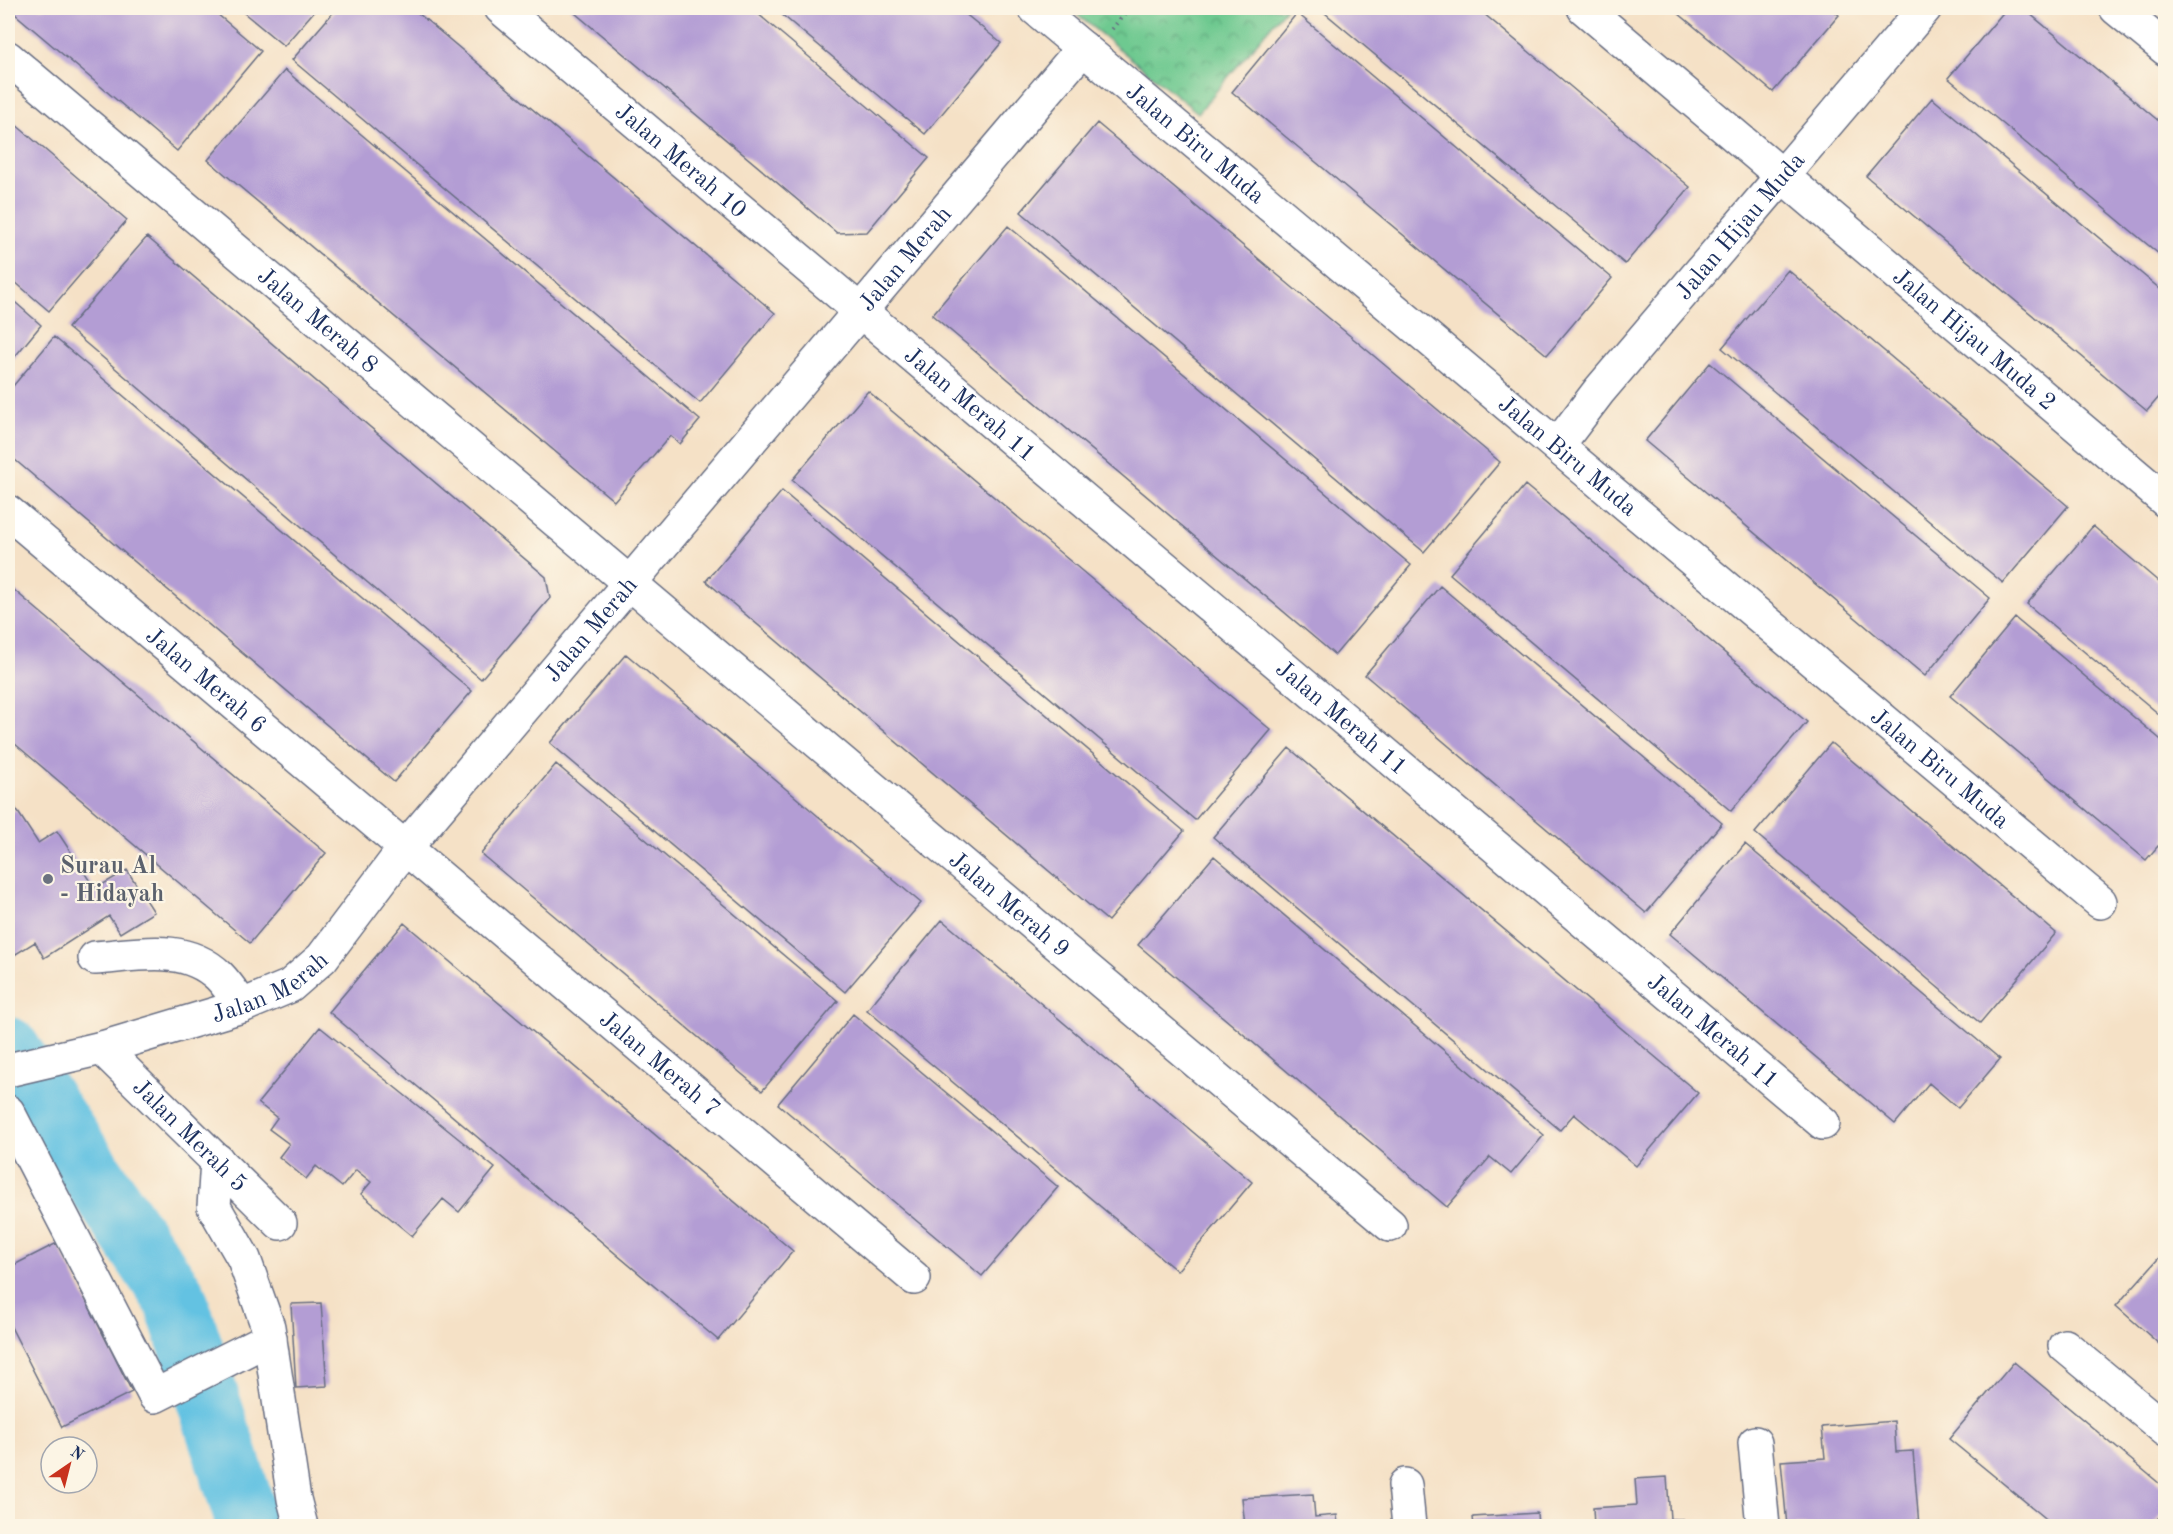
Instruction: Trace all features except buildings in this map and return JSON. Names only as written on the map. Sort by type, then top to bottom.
[{"type":"street","name":"Jalan Merah 10","points":[[501,8],[860,310]]},
{"type":"street","name":"Jalan Biru Muda","points":[[1035,8],[2100,902]]},
{"type":"street","name":"Jalan Hijau Muda 2","points":[[1584,8],[2166,501]]},
{"type":"street","name":"Jalan Hijau Muda","points":[[1558,445],[1599,392],[1925,8]]},
{"type":"street","points":[[2116,8],[2166,49]]},
{"type":"street","name":"Jalan Merah","points":[[8,1070],[102,1048],[242,1006],[290,986],[322,958],[405,848],[1083,48]]},
{"type":"street","name":"Jalan Merah 8","points":[[8,58],[630,583]]},
{"type":"street","name":"Jalan Merah 11","points":[[860,310],[1823,1123]]},
{"type":"street","name":"Jalan Merah 6","points":[[8,512],[405,848]]},
{"type":"street","name":"Jalan Merah 9","points":[[630,583],[1390,1225]]},
{"type":"street","name":"Jalan Merah 7","points":[[405,848],[914,1278]]},
{"type":"street","points":[[94,958],[175,952],[194,958],[219,976],[242,1006]]},
{"type":"street","name":"Jalan Merah 5","points":[[102,1048],[280,1223]]},
{"type":"street","points":[[8,1112],[155,1396],[270,1338]]},
{"type":"street","points":[[217,1160],[214,1207],[244,1258],[270,1338],[294,1499],[302,1527]]},
{"type":"street","points":[[2065,1346],[2166,1430]]},
{"type":"street","points":[[1755,1443],[1763,1527]]},
{"type":"street","points":[[1405,1485],[1409,1527]]},
{"type":"green space","points":[[1069,8],[1286,8],[1198,113]]},
{"type":"waterway","points":[[8,1049],[175,1298],[249,1526]]},
{"type":"place","name":"Surau Al - Hidayah","points":[[48,879]]}]
